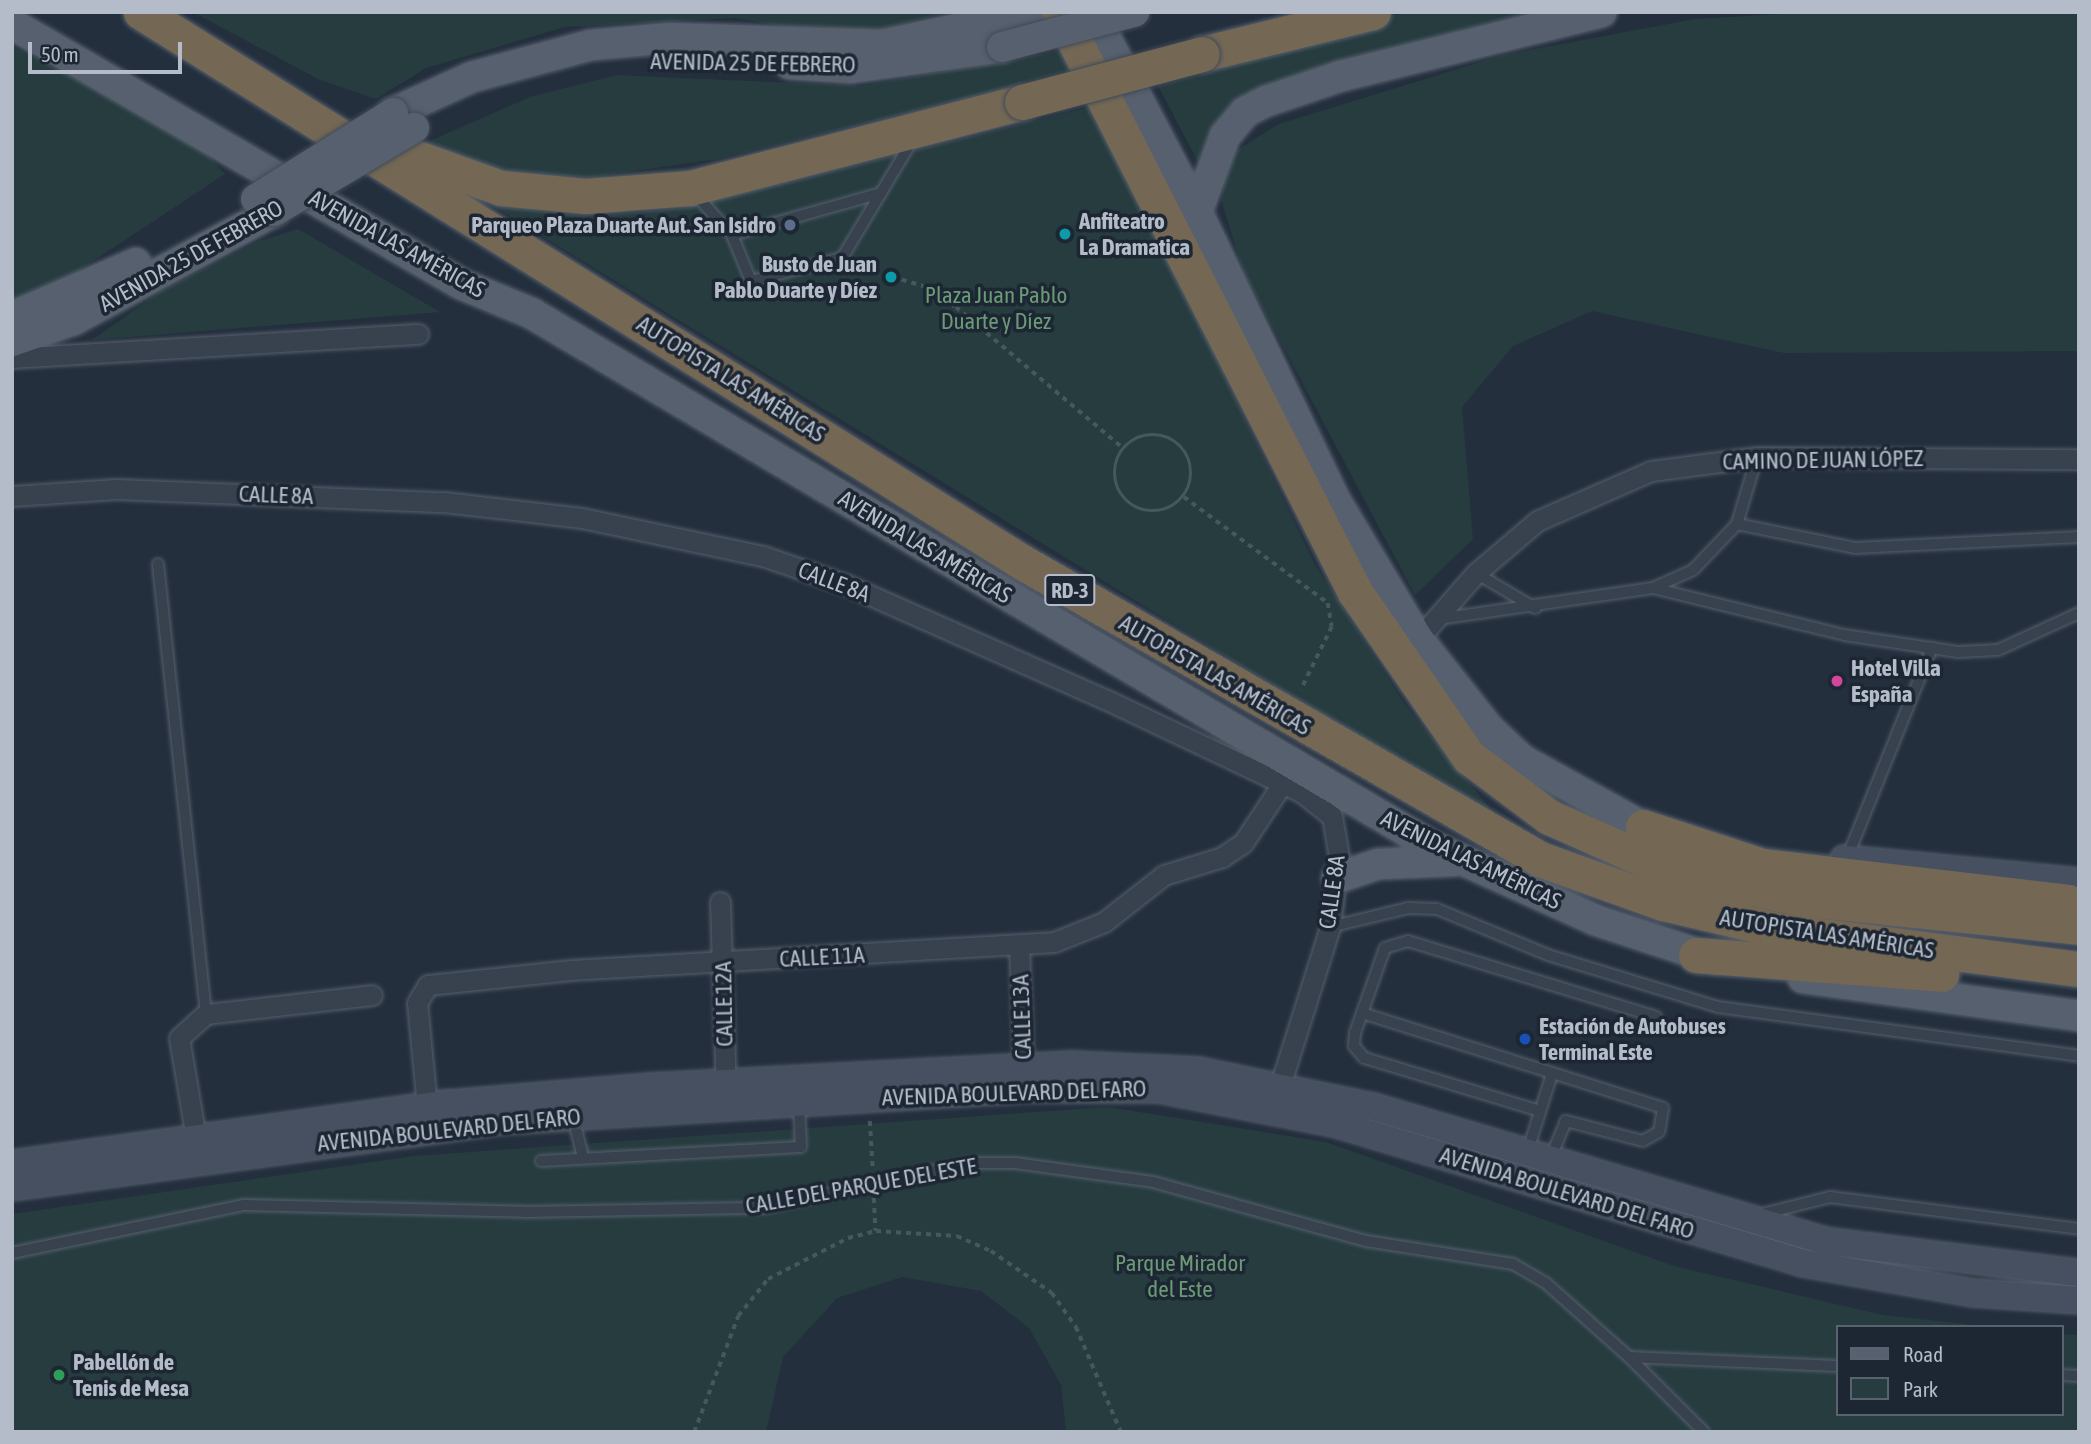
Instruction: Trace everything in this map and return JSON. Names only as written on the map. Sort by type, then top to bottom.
[{"type":"highway","name":"AUTOPISTA LAS AMÉRICAS","points":[[141,12],[332,128],[1022,562],[1517,848],[1664,904],[1778,930],[2079,970]]},
{"type":"highway","name":"AUTOPISTA LAS AMÉRICAS","points":[[1060,12],[1355,593],[1469,757],[1549,817],[1671,871],[1799,898],[2079,927]]},
{"type":"highway","points":[[332,128],[501,188],[586,196],[690,188],[1373,12]]},
{"type":"highway","points":[[1643,827],[1762,866],[2079,903]]},
{"type":"highway","points":[[1696,955],[2079,981]]},
{"type":"main road","points":[[998,34],[1036,12]]},
{"type":"main road","points":[[1092,12],[1198,212],[1335,500],[1427,629],[1489,729],[1522,760],[1643,827]]},
{"type":"main road","name":"AVENIDA 25 DE FEBRERO","points":[[12,341],[74,320],[404,121],[493,87],[593,64],[682,57],[851,68],[998,34],[1134,12]]},
{"type":"main road","points":[[1198,212],[1225,136],[1245,112],[1266,101],[1341,75],[1601,12]]},
{"type":"main road","name":"AVENIDA LAS AMÉRICAS","points":[[12,24],[461,284],[531,313],[1338,806],[1595,920],[1696,955],[1781,975],[2079,1016]]},
{"type":"main road","name":"AVENIDA 25 DE FEBRERO","points":[[12,317],[102,281],[265,205]]},
{"type":"main road","points":[[1337,878],[1378,864],[1466,862]]},
{"type":"street","points":[[12,358],[418,334]]},
{"type":"street","name":"CAMINO DE JUAN LÓPEZ","points":[[1427,629],[1476,573],[1537,522],[1600,489],[1651,471],[1757,457],[2079,459]]},
{"type":"street","name":"CALLE 8A","points":[[12,496],[116,489],[444,502],[582,518],[763,556],[872,596],[1282,784],[1338,806],[1337,878],[1330,927],[1280,1086]]},
{"type":"street","name":"CALLE 11A","points":[[427,1106],[417,1003],[428,985],[1019,945],[1073,937],[1104,922],[1164,875],[1222,857],[1258,826],[1282,784]]},
{"type":"street","points":[[1643,827],[1846,859],[2079,883]]},
{"type":"street","name":"CALLE 12A","points":[[720,902],[726,1096]]},
{"type":"street","name":"CALLE 13A","points":[[1019,945],[1024,1079]]},
{"type":"street","points":[[196,1138],[180,1038],[206,1014],[372,995]]},
{"type":"street","name":"AVENIDA BOULEVARD DEL FARO","points":[[12,1164],[427,1106],[726,1096],[1199,1071],[1280,1086],[1538,1158],[1744,1220],[1894,1255],[2079,1273]]},
{"type":"street","name":"AVENIDA BOULEVARD DEL FARO","points":[[12,1187],[458,1125],[573,1116],[726,1096],[799,1102],[868,1098],[1024,1079],[1158,1089],[1256,1103],[1803,1263],[1973,1293],[2079,1300]]},
{"type":"lane","points":[[690,188],[732,234],[751,281],[842,258],[920,128]]},
{"type":"lane","points":[[732,234],[881,193]]},
{"type":"lane","points":[[1427,629],[1653,588],[1693,570],[1737,524],[1757,457]]},
{"type":"lane","points":[[1737,524],[1856,548],[2079,537]]},
{"type":"lane","points":[[158,564],[206,1014]]},
{"type":"lane","points":[[1476,573],[1535,608]]},
{"type":"lane","points":[[1653,588],[1844,635],[1932,648],[1997,650],[2079,613]]},
{"type":"lane","points":[[1846,859],[1932,648]]},
{"type":"lane","points":[[1330,927],[1408,908],[1437,909],[1548,955],[1718,1007],[2079,1056]]},
{"type":"lane","points":[[1540,1111],[1364,1058],[1354,1045],[1362,1013],[1385,948],[1396,940],[1657,1017]]},
{"type":"lane","points":[[1362,1013],[1552,1074],[1658,1102],[1664,1115],[1659,1132],[1643,1141],[1566,1121],[1538,1158]]},
{"type":"lane","points":[[1538,1158],[1540,1111],[1552,1074]]},
{"type":"lane","points":[[541,1161],[800,1147],[799,1102]]},
{"type":"lane","points":[[573,1116],[583,1157]]},
{"type":"lane","name":"CALLE DEL PARQUE DEL ESTE","points":[[12,1253],[244,1205],[524,1212],[763,1208],[970,1163],[1014,1163],[1153,1182],[1366,1241],[1513,1264],[1547,1284],[1629,1357],[1704,1432]]},
{"type":"lane","points":[[1744,1220],[1830,1197],[2079,1230]]},
{"type":"lane","points":[[1629,1357],[1836,1366]]},
{"type":"path","points":[[842,258],[869,274],[926,287],[956,307],[1123,448]]},
{"type":"path","points":[[1155,434],[1178,443],[1191,463],[1184,497],[1163,510],[1129,503],[1114,471],[1123,448],[1155,434]]},
{"type":"path","points":[[1184,497],[1328,603],[1327,642],[1287,716]]},
{"type":"path","points":[[868,1098],[876,1231]]},
{"type":"path","points":[[694,1432],[738,1316],[768,1279],[848,1238],[876,1231],[957,1236],[991,1251],[1052,1293],[1076,1327],[1121,1432]]},
{"type":"green space","points":[[193,12],[948,12],[852,37],[734,18],[565,27],[426,68],[376,99],[320,80]]},
{"type":"green space","points":[[1406,12],[1564,12],[1281,88],[1199,164],[1155,80]]},
{"type":"green space","points":[[1815,12],[2079,12],[2079,351],[1784,353],[1592,311],[1513,346],[1462,407],[1473,539],[1415,595],[1244,273],[1221,200],[1229,155],[1279,124],[1503,55],[1695,19]]},
{"type":"green space","points":[[12,46],[195,141],[225,174],[45,293],[12,301]]},
{"type":"green space","points":[[1072,49],[1082,70],[718,159],[592,177],[512,177],[425,143],[530,97],[617,75],[861,86]]},
{"type":"green space","name":"Plaza Juan Pablo Duarte y Díez","points":[[1095,106],[1314,563],[1406,706],[1507,829],[490,204],[591,217],[682,208]]},
{"type":"green space","points":[[298,229],[440,312],[92,340],[160,292],[259,241]]},
{"type":"green space","name":"Parque Mirador del Este","points":[[1108,1107],[1326,1142],[1674,1266],[1883,1315],[1974,1325],[1836,1325],[1836,1416],[2063,1416],[2063,1334],[2079,1335],[2079,1432],[1066,1432],[1061,1385],[1029,1328],[981,1291],[902,1277],[837,1298],[783,1357],[766,1432],[12,1432],[12,1214],[414,1156]]},
{"type":"place","name":"Parqueo Plaza Duarte Aut. San Isidro","points":[[790,225]]},
{"type":"place","name":"Anfiteatro La Dramatica","points":[[1065,234]]},
{"type":"place","name":"Busto de Juan Pablo Duarte y Díez","points":[[891,277]]},
{"type":"place","name":"Hotel Villa España","points":[[1837,681]]},
{"type":"place","name":"Estación de Autobuses Terminal Este","points":[[1525,1039]]},
{"type":"place","name":"Pabellón de Tenis de Mesa","points":[[59,1375]]}]
